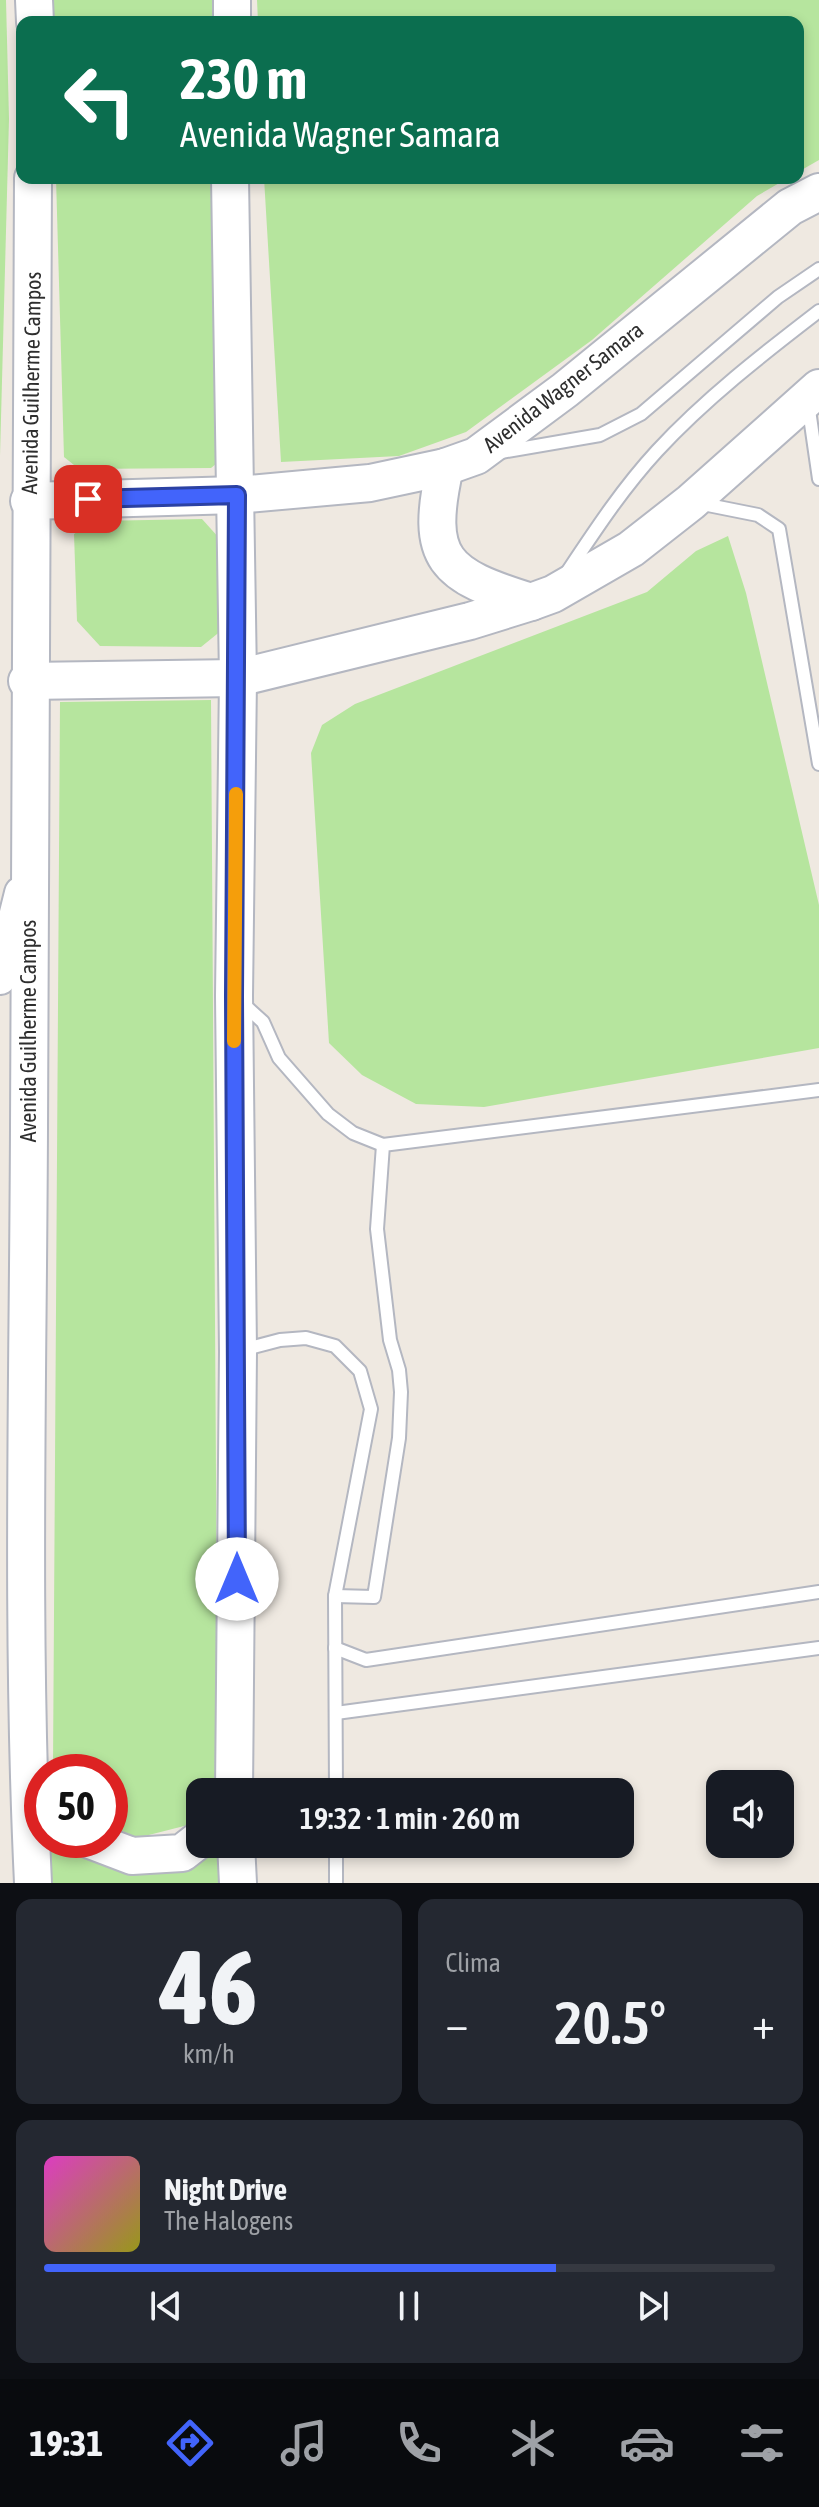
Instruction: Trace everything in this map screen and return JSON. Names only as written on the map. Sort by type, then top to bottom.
[{"type":"main road","name":"Avenida Guilherme Campos","points":[[33,184],[27,867],[35,1754]]},
{"type":"main road","points":[[230,184],[238,678],[234,996],[238,1351],[234,1778]]},
{"type":"main road","name":"Avenida Wagner Samara","points":[[29,501],[237,495],[370,483],[461,462],[565,390],[790,207],[819,192]]},
{"type":"main road","points":[[27,681],[238,678],[470,621],[542,598],[631,549],[691,502],[813,392]]},
{"type":"main road","points":[[461,462],[436,508],[437,539],[447,563],[481,587],[542,598]]},
{"type":"main road","points":[[128,1854],[182,1853],[186,1850]]},
{"type":"main road","name":"Avenida Guilherme Campos","points":[[33,1858],[33,1883]]},
{"type":"main road","points":[[237,1858],[238,1883]]},
{"type":"street","points":[[0,978],[27,867]]},
{"type":"lane","points":[[461,462],[600,435],[641,414],[778,297],[819,269]]},
{"type":"lane","points":[[542,598],[657,451],[757,359],[819,311]]},
{"type":"lane","points":[[813,392],[819,479]]},
{"type":"lane","points":[[691,502],[758,515],[779,529],[819,764]]},
{"type":"lane","points":[[234,996],[263,1022],[279,1058],[328,1114],[353,1133],[383,1145],[819,1090]]},
{"type":"lane","points":[[335,1596],[374,1597],[399,1438],[399,1370],[390,1340],[377,1229],[383,1145]]},
{"type":"lane","points":[[238,1351],[280,1340],[306,1338],[335,1346],[360,1371],[371,1409],[335,1596],[336,1778]]},
{"type":"lane","points":[[335,1648],[366,1660],[819,1592]]},
{"type":"lane","points":[[336,1713],[819,1648]]},
{"type":"lane","points":[[336,1858],[336,1883]]},
{"type":"green space","points":[[0,0],[6,0],[9,119],[0,456]]},
{"type":"green space","points":[[51,0],[216,0],[217,16],[52,16]]},
{"type":"green space","points":[[257,0],[819,0],[819,160],[804,169],[804,16],[258,16]]},
{"type":"green space","points":[[56,184],[219,184],[222,459],[211,468],[79,469],[64,457]]},
{"type":"green space","points":[[264,184],[778,184],[757,196],[592,340],[466,432],[399,456],[281,462]]},
{"type":"green space","points":[[202,519],[220,539],[222,630],[201,647],[100,646],[77,621],[74,534],[95,521]]},
{"type":"green space","points":[[728,536],[746,593],[819,905],[819,1048],[484,1107],[416,1104],[362,1075],[329,1043],[311,753],[322,725],[355,704],[647,592],[696,551]]},
{"type":"green space","points":[[211,700],[218,1778],[186,1778],[186,1826],[137,1838],[128,1834],[128,1754],[53,1754],[60,702]]},
{"type":"green space","points":[[128,1842],[186,1843],[186,1858],[227,1858],[229,1883],[42,1883],[42,1858],[128,1858]]},
{"type":"slow traffic","points":[[234,1041],[236,794]]},
{"type":"route","points":[[88,499],[237,495],[234,996],[237,1579]]}]
